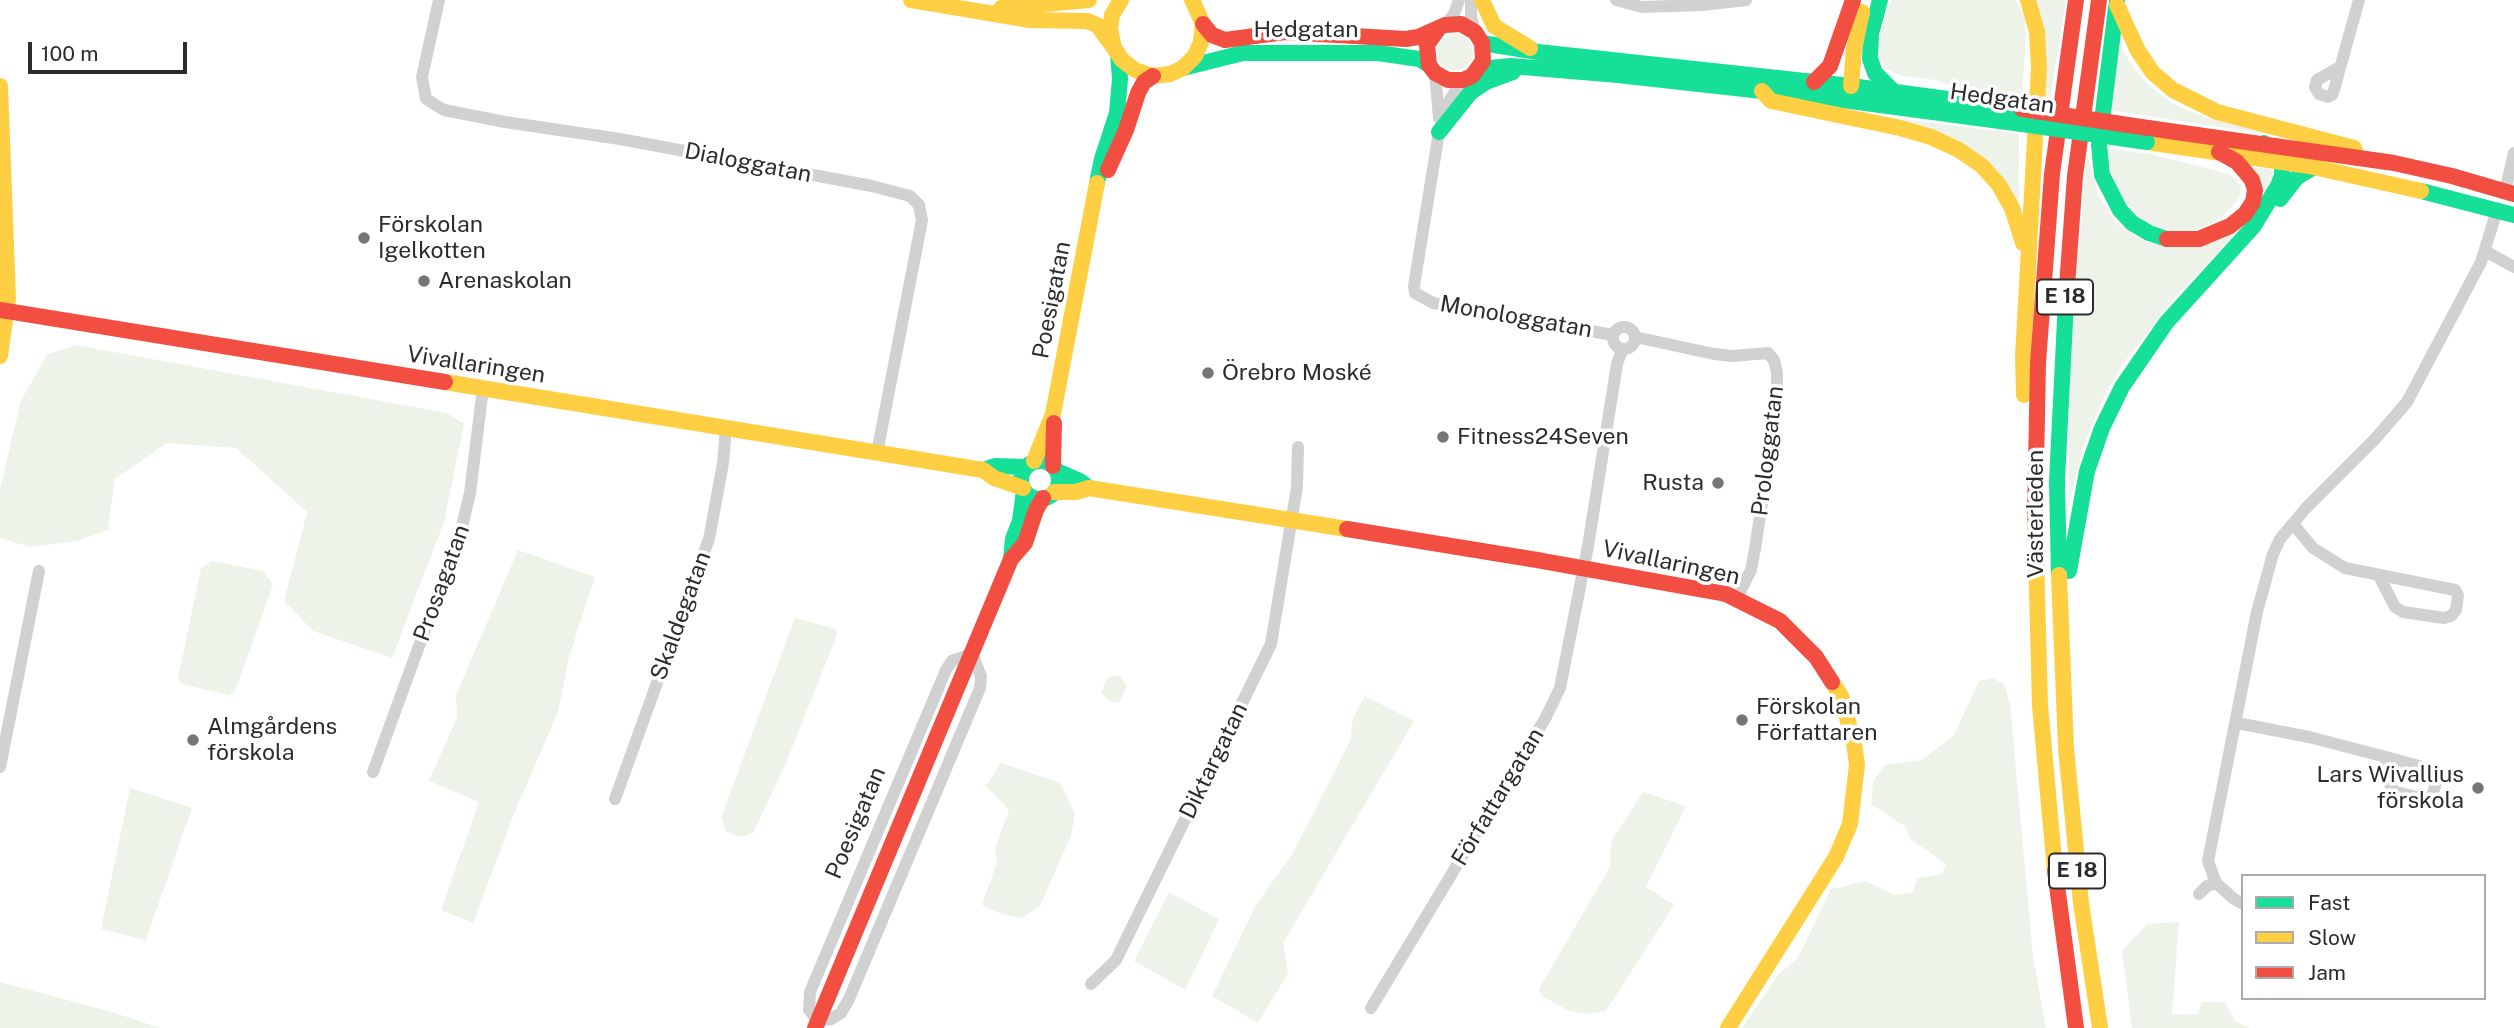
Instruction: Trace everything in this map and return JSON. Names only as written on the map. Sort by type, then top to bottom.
[{"type":"main road","points":[[911,0],[1030,20],[1087,21],[1097,25],[1116,51],[1135,70],[1153,76]]},
{"type":"main road","points":[[974,10],[1089,0]]},
{"type":"main road","name":"Poesigatan","points":[[1055,468],[1054,414],[1102,159],[1116,113],[1121,79],[1110,28],[1112,15],[1121,0]]},
{"type":"main road","points":[[1482,0],[1494,26],[1538,52]]},
{"type":"main road","points":[[1814,82],[1830,66],[1853,0]]},
{"type":"main road","points":[[1850,94],[1854,49],[1865,0]]},
{"type":"main road","points":[[1880,0],[1871,34],[1870,59],[1875,72],[1893,92]]},
{"type":"main road","name":"E 18","points":[[2028,0],[2037,32],[2039,67],[2023,356],[2026,509],[2036,534]]},
{"type":"main road","name":"Västerleden","points":[[2076,0],[2052,174],[2035,439],[2036,619],[2045,769],[2063,940],[2076,1028]]},
{"type":"main road","name":"Västerleden","points":[[2099,0],[2076,176],[2064,309],[2057,481],[2063,713],[2086,940],[2100,1028]]},
{"type":"main road","points":[[2117,1],[2099,145],[2102,175],[2120,210],[2132,223],[2166,239],[2199,239],[2230,226],[2245,214],[2253,202],[2255,190],[2252,180],[2237,162],[2220,152]]},
{"type":"main road","points":[[2117,1],[2138,51],[2153,73],[2173,90],[2217,112],[2354,148],[2358,158]]},
{"type":"main road","points":[[1183,68],[1195,56],[1201,42],[1198,8]]},
{"type":"main road","name":"Hedgatan","points":[[1198,8],[1212,35],[1225,40],[1284,32],[1406,39],[1442,27]]},
{"type":"main road","points":[[1461,24],[1479,37],[1483,61],[1479,69],[1463,80],[1448,80],[1432,69],[1427,46],[1442,27],[1461,24]]},
{"type":"main road","name":"Hedgatan","points":[[1479,37],[1493,46],[1814,82],[1850,94],[2147,135],[2264,143],[2411,167],[2509,192]]},
{"type":"main road","name":"Hedgatan","points":[[1153,76],[1170,74],[1183,68],[1244,53],[1378,53],[1419,58],[1432,69]]},
{"type":"main road","name":"Hedgatan","points":[[1479,69],[1511,66],[1762,91],[1850,94],[1893,92],[2022,117]]},
{"type":"main road","points":[[1439,132],[1471,92],[1506,73],[1533,68]]},
{"type":"main road","name":"Poesigatan","points":[[1097,195],[1126,130],[1138,93],[1144,82],[1153,76]]},
{"type":"main road","points":[[0,86],[4,310],[0,356]]},
{"type":"main road","name":"E 18","points":[[1762,91],[1771,101],[1931,137],[1971,158],[1991,176],[2006,197],[2017,220],[2028,262]]},
{"type":"main road","name":"Hedgatan","points":[[2147,135],[2220,152],[2312,166],[2437,194],[2514,215]]},
{"type":"main road","points":[[2264,143],[2272,148],[2280,162]]},
{"type":"main road","name":"E 18","points":[[2059,596],[2067,590],[2071,553],[2087,471],[2102,428],[2122,387],[2166,323],[2253,228],[2270,203],[2282,175],[2280,162]]},
{"type":"main road","name":"E 18","points":[[2270,203],[2277,203],[2297,177],[2312,166]]},
{"type":"main road","points":[[2497,210],[2509,192]]},
{"type":"main road","name":"Vivallaringen","points":[[4,310],[983,470],[994,478],[1023,489]]},
{"type":"main road","name":"Poesigatan","points":[[1030,464],[1054,414]]},
{"type":"main road","points":[[1043,461],[1055,468],[1059,483],[1049,495],[1034,498],[1023,489],[1021,478],[1030,464],[1043,461]]},
{"type":"main road","name":"Vivallaringen","points":[[983,470],[995,466],[1030,464]]},
{"type":"main road","name":"Vivallaringen","points":[[1055,468],[1089,488]]},
{"type":"main road","name":"Vivallaringen","points":[[1049,495],[1089,488],[1583,568],[1726,594],[1780,621],[1816,657],[1841,696],[1849,718],[1857,765],[1855,792],[1846,835],[1822,881],[1728,1028]]},
{"type":"main road","name":"Poesigatan","points":[[1012,559],[1013,539],[1020,521],[1023,489]]},
{"type":"main road","name":"Poesigatan","points":[[817,1025],[1012,559],[1025,542],[1036,510],[1049,495]]},
{"type":"street","name":"Dialoggatan","points":[[439,0],[422,77],[426,99],[444,110],[620,139],[872,186],[910,196],[919,205],[922,220],[877,453]]},
{"type":"street","points":[[1442,27],[1454,14],[1459,0]]},
{"type":"street","points":[[1471,0],[1471,17],[1479,37]]},
{"type":"street","points":[[1616,0],[1642,7],[1693,6],[1746,0]]},
{"type":"street","points":[[2340,67],[2359,0]]},
{"type":"street","name":"Monologgatan","points":[[1432,69],[1439,132]]},
{"type":"street","name":"Monologgatan","points":[[1463,80],[1449,101],[1439,132],[1413,286],[1417,295],[1433,303],[1613,335]]},
{"type":"street","points":[[2509,192],[2514,153]]},
{"type":"street","points":[[2241,903],[2216,883],[2208,861],[2265,575],[2280,539],[2292,524],[2407,402],[2485,251],[2497,210]]},
{"type":"street","points":[[2485,251],[2514,267]]},
{"type":"street","points":[[1617,329],[1631,329],[1635,337],[1632,347],[1622,350],[1614,345],[1613,335],[1617,329]]},
{"type":"street","name":"Prologgatan","points":[[1635,337],[1719,355],[1768,353],[1774,360],[1777,403],[1753,562],[1737,598]]},
{"type":"street","points":[[1583,568],[1617,365],[1622,350]]},
{"type":"street","name":"Prosagatan","points":[[373,772],[461,531],[470,493],[483,388]]},
{"type":"street","name":"Skaldegatan","points":[[615,799],[709,539],[723,463],[726,428]]},
{"type":"street","name":"Diktargatan","points":[[1091,985],[1116,960],[1271,644],[1297,486],[1298,447]]},
{"type":"street","points":[[2292,524],[2314,548],[2333,562],[2352,570],[2455,590],[2458,595],[2456,610],[2451,616],[2444,618],[2403,612],[2395,607],[2379,576]]},
{"type":"street","name":"Författargatan","points":[[1371,1008],[1555,700],[1560,688],[1583,568]]},
{"type":"street","points":[[0,767],[39,571]]},
{"type":"street","points":[[2237,723],[2302,735],[2386,757],[2435,772],[2438,777],[2432,796],[2424,799],[2393,791],[2386,757]]},
{"type":"street","points":[[2199,894],[2207,886],[2216,883]]},
{"type":"shaded area","points":[[1892,0],[2016,0],[2024,16],[2026,35],[2022,96],[1962,89],[1935,80],[1902,76],[1888,70],[1881,62],[1879,51],[1884,16]]},
{"type":"shaded area","points":[[2038,0],[2066,0],[2050,100],[2041,100]]},
{"type":"shaded area","points":[[1455,34],[1468,39],[1473,52],[1468,65],[1455,70],[1442,65],[1437,52],[1442,39]]},
{"type":"shaded area","points":[[2119,37],[2122,49],[2136,71],[2152,88],[2175,105],[2207,118],[2284,137],[2109,110]]},
{"type":"shaded area","points":[[1834,110],[2019,134],[2019,211],[1990,168]]},
{"type":"shaded area","points":[[2106,148],[2151,154],[2229,174],[2241,187],[2239,198],[2221,219],[2200,228],[2171,230],[2147,224],[2116,192]]},
{"type":"shaded area","points":[[2087,154],[2098,195],[2116,223],[2143,241],[2168,246],[2195,247],[2226,236],[2243,224],[2259,200],[2259,180],[2253,167],[2274,170],[2265,197],[2247,222],[2174,298],[2123,364],[2103,399],[2084,445],[2068,509],[2070,350]]},
{"type":"shaded area","points":[[76,345],[447,413],[464,424],[444,522],[392,658],[313,631],[284,601],[307,512],[236,448],[167,443],[115,479],[108,530],[77,541],[30,547],[0,538],[0,489],[21,400],[48,354]]},
{"type":"shaded area","points":[[518,550],[595,577],[569,657],[558,712],[516,809],[473,923],[441,910],[479,802],[429,781],[457,717],[456,695]]},
{"type":"shaded area","points":[[212,561],[263,571],[273,585],[236,689],[229,695],[181,684],[178,678],[201,568]]},
{"type":"shaded area","points":[[795,618],[836,629],[837,635],[786,763],[753,833],[741,837],[726,832],[721,818]]},
{"type":"shaded area","points":[[1120,676],[1127,685],[1119,703],[1109,701],[1101,693],[1108,677]]},
{"type":"shaded area","points":[[1992,678],[2004,684],[2010,704],[2033,956],[2046,1028],[1742,1028],[1778,975],[1798,958],[1831,889],[1866,881],[1895,895],[1913,892],[1917,878],[1942,874],[1946,864],[1909,838],[1906,827],[1871,804],[1873,782],[1884,765],[1922,760],[1954,735],[1979,681]]},
{"type":"shaded area","points":[[1365,696],[1414,721],[1283,943],[1288,973],[1258,1023],[1212,996],[1256,905],[1293,853],[1350,741],[1353,718]]},
{"type":"shaded area","points":[[1001,763],[1060,783],[1075,814],[1071,836],[1040,906],[1023,918],[1002,914],[982,905],[997,862],[995,849],[1009,810],[986,786]]},
{"type":"shaded area","points":[[130,788],[192,808],[146,940],[101,929]]},
{"type":"shaded area","points":[[1643,792],[1686,806],[1646,887],[1674,905],[1606,1011],[1587,1014],[1569,1011],[1542,996],[1539,989],[1610,867],[1611,842]]},
{"type":"shaded area","points":[[1169,892],[1219,919],[1185,990],[1134,961]]},
{"type":"shaded area","points":[[2179,922],[2172,1015],[2198,1014],[2202,1002],[2224,1002],[2235,1021],[2250,1028],[2132,1028],[2122,951],[2147,924]]},
{"type":"shaded area","points":[[0,982],[115,1013],[160,1028],[0,1028]]},
{"type":"traffic: fast","points":[[1880,0],[1871,34],[1870,59],[1875,73],[1893,91]]},
{"type":"traffic: fast","points":[[2117,0],[2099,145],[2102,175],[2120,210],[2132,223],[2167,239]]},
{"type":"traffic: fast","points":[[1482,43],[1538,52],[1851,86],[2022,109]]},
{"type":"traffic: fast","points":[[1183,68],[1243,53],[1378,53],[1419,59],[1429,65]]},
{"type":"traffic: fast","points":[[1097,183],[1117,113],[1120,79],[1118,54]]},
{"type":"traffic: fast","points":[[1479,69],[1511,66],[1618,75],[1843,100],[2022,124]]},
{"type":"traffic: fast","points":[[1439,132],[1471,92],[1486,82],[1513,72]]},
{"type":"traffic: fast","points":[[2022,124],[2147,142]]},
{"type":"traffic: fast","points":[[2069,571],[2087,471],[2102,428],[2122,387],[2166,323],[2253,227],[2278,186],[2282,166],[2277,154],[2264,143]]},
{"type":"traffic: fast","points":[[2280,199],[2297,177],[2314,167]]},
{"type":"traffic: fast","points":[[2421,191],[2514,215]]},
{"type":"traffic: fast","points":[[2059,575],[2057,481],[2066,300]]},
{"type":"traffic: fast","points":[[1040,461],[1053,467],[1059,480],[1053,493],[1040,499],[1027,493],[1021,480],[1027,467],[1040,461]]},
{"type":"traffic: fast","points":[[983,470],[995,466],[1026,467]]},
{"type":"traffic: fast","points":[[1057,471],[1089,488]]},
{"type":"traffic: fast","points":[[1011,559],[1024,490]]},
{"type":"traffic: slow","points":[[911,0],[1030,20],[1087,21],[1097,25],[1114,48]]},
{"type":"traffic: slow","points":[[1001,8],[1089,0]]},
{"type":"traffic: slow","points":[[1121,0],[1112,15],[1110,28],[1114,48],[1122,60],[1135,70],[1153,76],[1170,74],[1183,68],[1195,56],[1201,42],[1203,24],[1192,0]]},
{"type":"traffic: slow","points":[[1482,0],[1494,26],[1530,48]]},
{"type":"traffic: slow","points":[[2024,395],[2023,356],[2039,67],[2037,32],[2028,0]]},
{"type":"traffic: slow","points":[[2117,5],[2138,51],[2153,73],[2173,90],[2217,112],[2354,148],[2358,158]]},
{"type":"traffic: slow","points":[[1851,86],[1854,49],[1862,12]]},
{"type":"traffic: slow","points":[[0,86],[8,299],[0,356]]},
{"type":"traffic: slow","points":[[1762,91],[1771,101],[1900,128],[1931,137],[1959,150],[1982,166],[1999,185],[2012,208],[2023,243]]},
{"type":"traffic: slow","points":[[2147,142],[2309,166],[2421,191]]},
{"type":"traffic: slow","points":[[1034,461],[1053,414],[1097,183]]},
{"type":"traffic: slow","points":[[445,382],[983,470],[994,478],[1023,488]]},
{"type":"traffic: slow","points":[[1054,492],[1076,492],[1089,488],[1347,529]]},
{"type":"traffic: slow","points":[[2035,517],[2040,705],[2055,871]]},
{"type":"traffic: slow","points":[[2059,575],[2066,748],[2081,903],[2100,1028]]},
{"type":"traffic: slow","points":[[1728,1028],[1836,857],[1850,824],[1857,765],[1841,696],[1832,682]]},
{"type":"traffic: jam","points":[[1814,82],[1830,66],[1853,0]]},
{"type":"traffic: jam","points":[[2035,517],[2038,363],[2052,174],[2076,0]]},
{"type":"traffic: jam","points":[[2066,300],[2075,176],[2099,0]]},
{"type":"traffic: jam","points":[[1203,24],[1212,35],[1225,40],[1285,32],[1406,39],[1418,37],[1445,25],[1461,24],[1475,32],[1482,43],[1483,61],[1472,76],[1463,80],[1448,80],[1435,73],[1429,65],[1427,45],[1439,28]]},
{"type":"traffic: jam","points":[[1108,170],[1126,130],[1138,93],[1144,82],[1153,76]]},
{"type":"traffic: jam","points":[[2022,109],[2148,128]]},
{"type":"traffic: jam","points":[[2148,128],[2394,163],[2514,194]]},
{"type":"traffic: jam","points":[[2167,239],[2199,239],[2230,226],[2245,214],[2253,202],[2255,190],[2252,180],[2237,162],[2219,152]]},
{"type":"traffic: jam","points":[[0,310],[445,382]]},
{"type":"traffic: jam","points":[[1053,466],[1054,423]]},
{"type":"traffic: jam","points":[[815,1028],[1011,559],[1025,543],[1043,498]]},
{"type":"traffic: jam","points":[[1347,529],[1726,594],[1780,621],[1816,657],[1832,682]]},
{"type":"traffic: jam","points":[[2055,871],[2076,1028]]},
{"type":"place","name":"Förskolan Igelkotten","points":[[364,238]]},
{"type":"place","name":"Arenaskolan","points":[[424,281]]},
{"type":"place","name":"Örebro Moské","points":[[1208,373]]},
{"type":"place","name":"Fitness24Seven","points":[[1443,437]]},
{"type":"place","name":"Rusta","points":[[1718,483]]},
{"type":"place","name":"Förskolan Författaren","points":[[1742,720]]},
{"type":"place","name":"Almgårdens förskola","points":[[193,740]]},
{"type":"place","name":"Lars Wivallius förskola","points":[[2478,788]]}]
